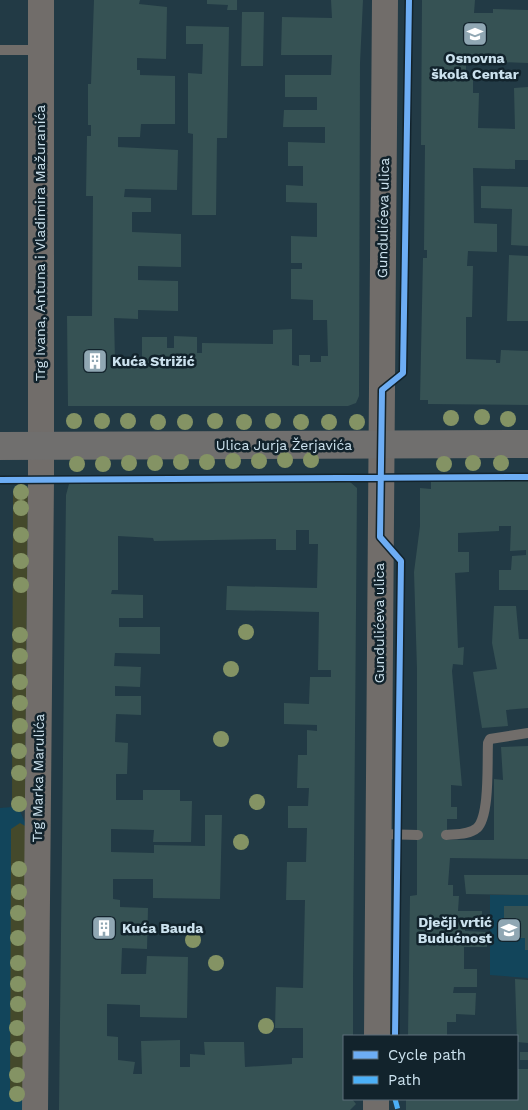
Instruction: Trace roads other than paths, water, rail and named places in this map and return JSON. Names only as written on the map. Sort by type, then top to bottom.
[{"type":"main road","name":"Ulica Jurja Žerjavića","points":[[40,446],[528,444]]},
{"type":"main road","points":[[0,446],[40,446]]},
{"type":"street","name":"Trg Ivana, Antuna i Vladimira Mažuranića","points":[[40,446],[41,0]]},
{"type":"street","name":"Gundulićeva ulica","points":[[377,1035],[385,0]]},
{"type":"street","name":"Trg Marka Marulića","points":[[35,1110],[40,446]]},
{"type":"lane","points":[[0,50],[41,50]]},
{"type":"lane","points":[[446,835],[472,832],[478,827],[482,819],[486,798],[488,743],[490,739],[528,734]]},
{"type":"lane","points":[[378,834],[418,835]]},
{"type":"place","name":"Osnovna škola Centar","points":[[475,34]]},
{"type":"place","name":"Kuća Strižić","points":[[95,361]]},
{"type":"place","name":"Kuća Bauda","points":[[104,928]]},
{"type":"place","name":"Dječji vrtić Budućnost","points":[[509,930]]}]
